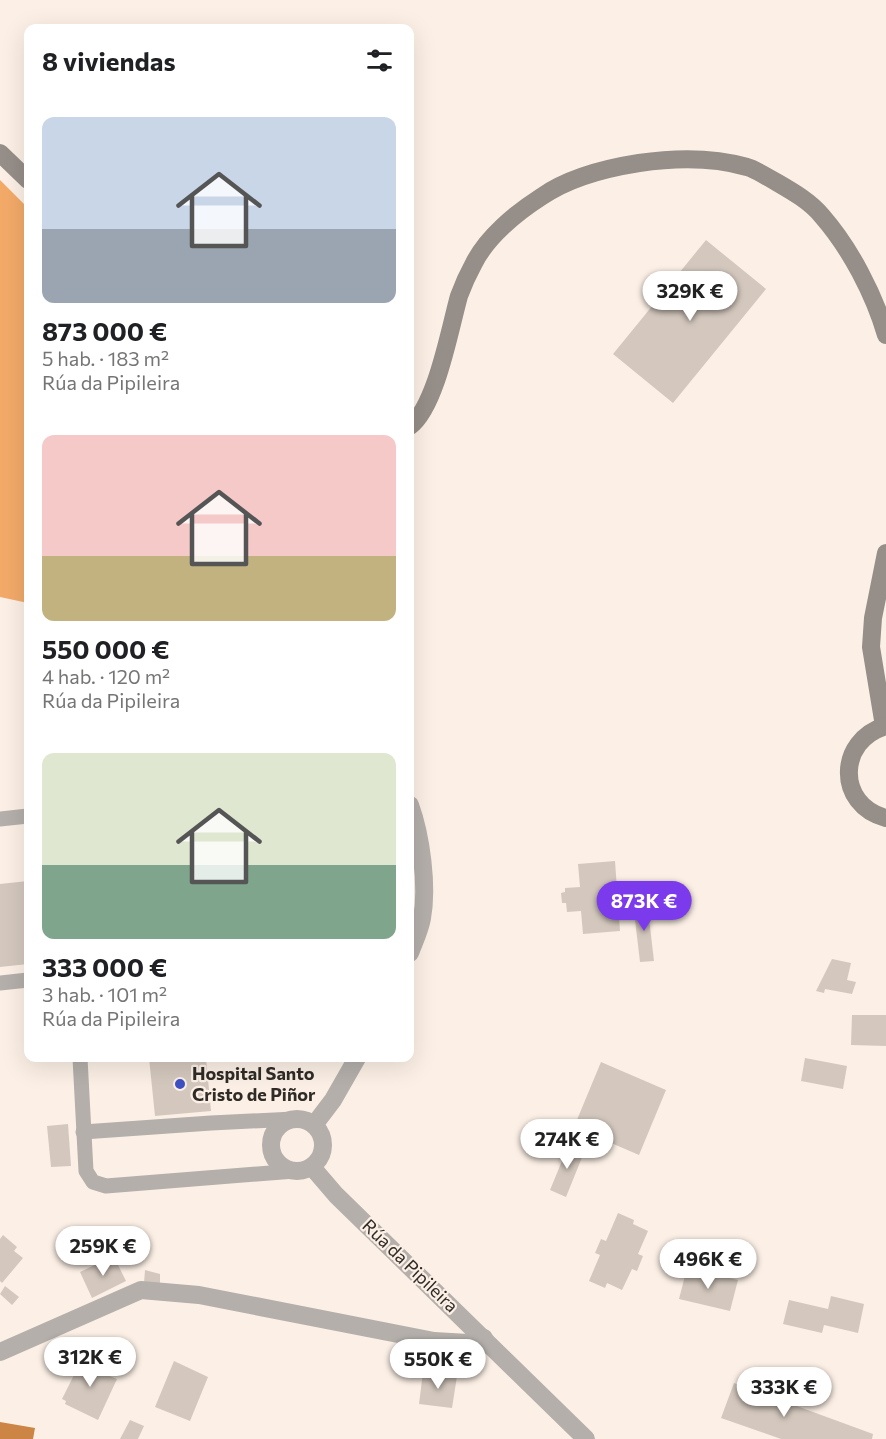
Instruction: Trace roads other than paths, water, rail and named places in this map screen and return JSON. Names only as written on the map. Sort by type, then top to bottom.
[{"type":"street","points":[[0,153],[24,176]]},
{"type":"street","points":[[414,421],[426,405],[433,389],[460,293],[481,252],[501,228],[542,195],[618,166],[662,160],[705,160],[748,167],[791,191],[821,215],[846,249],[867,288],[886,335]]},
{"type":"street","points":[[886,553],[873,618],[871,648],[885,726],[869,732],[857,744],[850,759],[848,776],[852,792],[862,805],[876,815],[886,818]]},
{"type":"street","points":[[414,821],[419,842],[423,894],[422,917],[414,941]]},
{"type":"street","points":[[314,1125],[333,1100],[355,1062]]},
{"type":"street","points":[[294,1119],[314,1125],[323,1144],[322,1153],[303,1169]]},
{"type":"street","name":"Rúa da Pipileira","points":[[294,1119],[279,1126],[274,1133],[271,1149],[279,1164],[303,1169],[336,1195],[586,1439]]},
{"type":"street","points":[[0,1352],[141,1290],[199,1295],[434,1341],[468,1343],[484,1338]]},
{"type":"lane","points":[[0,819],[24,816]]},
{"type":"lane","points":[[0,983],[24,980]]},
{"type":"lane","points":[[80,1062],[86,1171],[93,1182],[106,1186],[303,1169]]},
{"type":"lane","points":[[83,1132],[294,1119]]},
{"type":"place","name":"Hospital Santo Cristo de Piñor","points":[[180,1084]]}]
